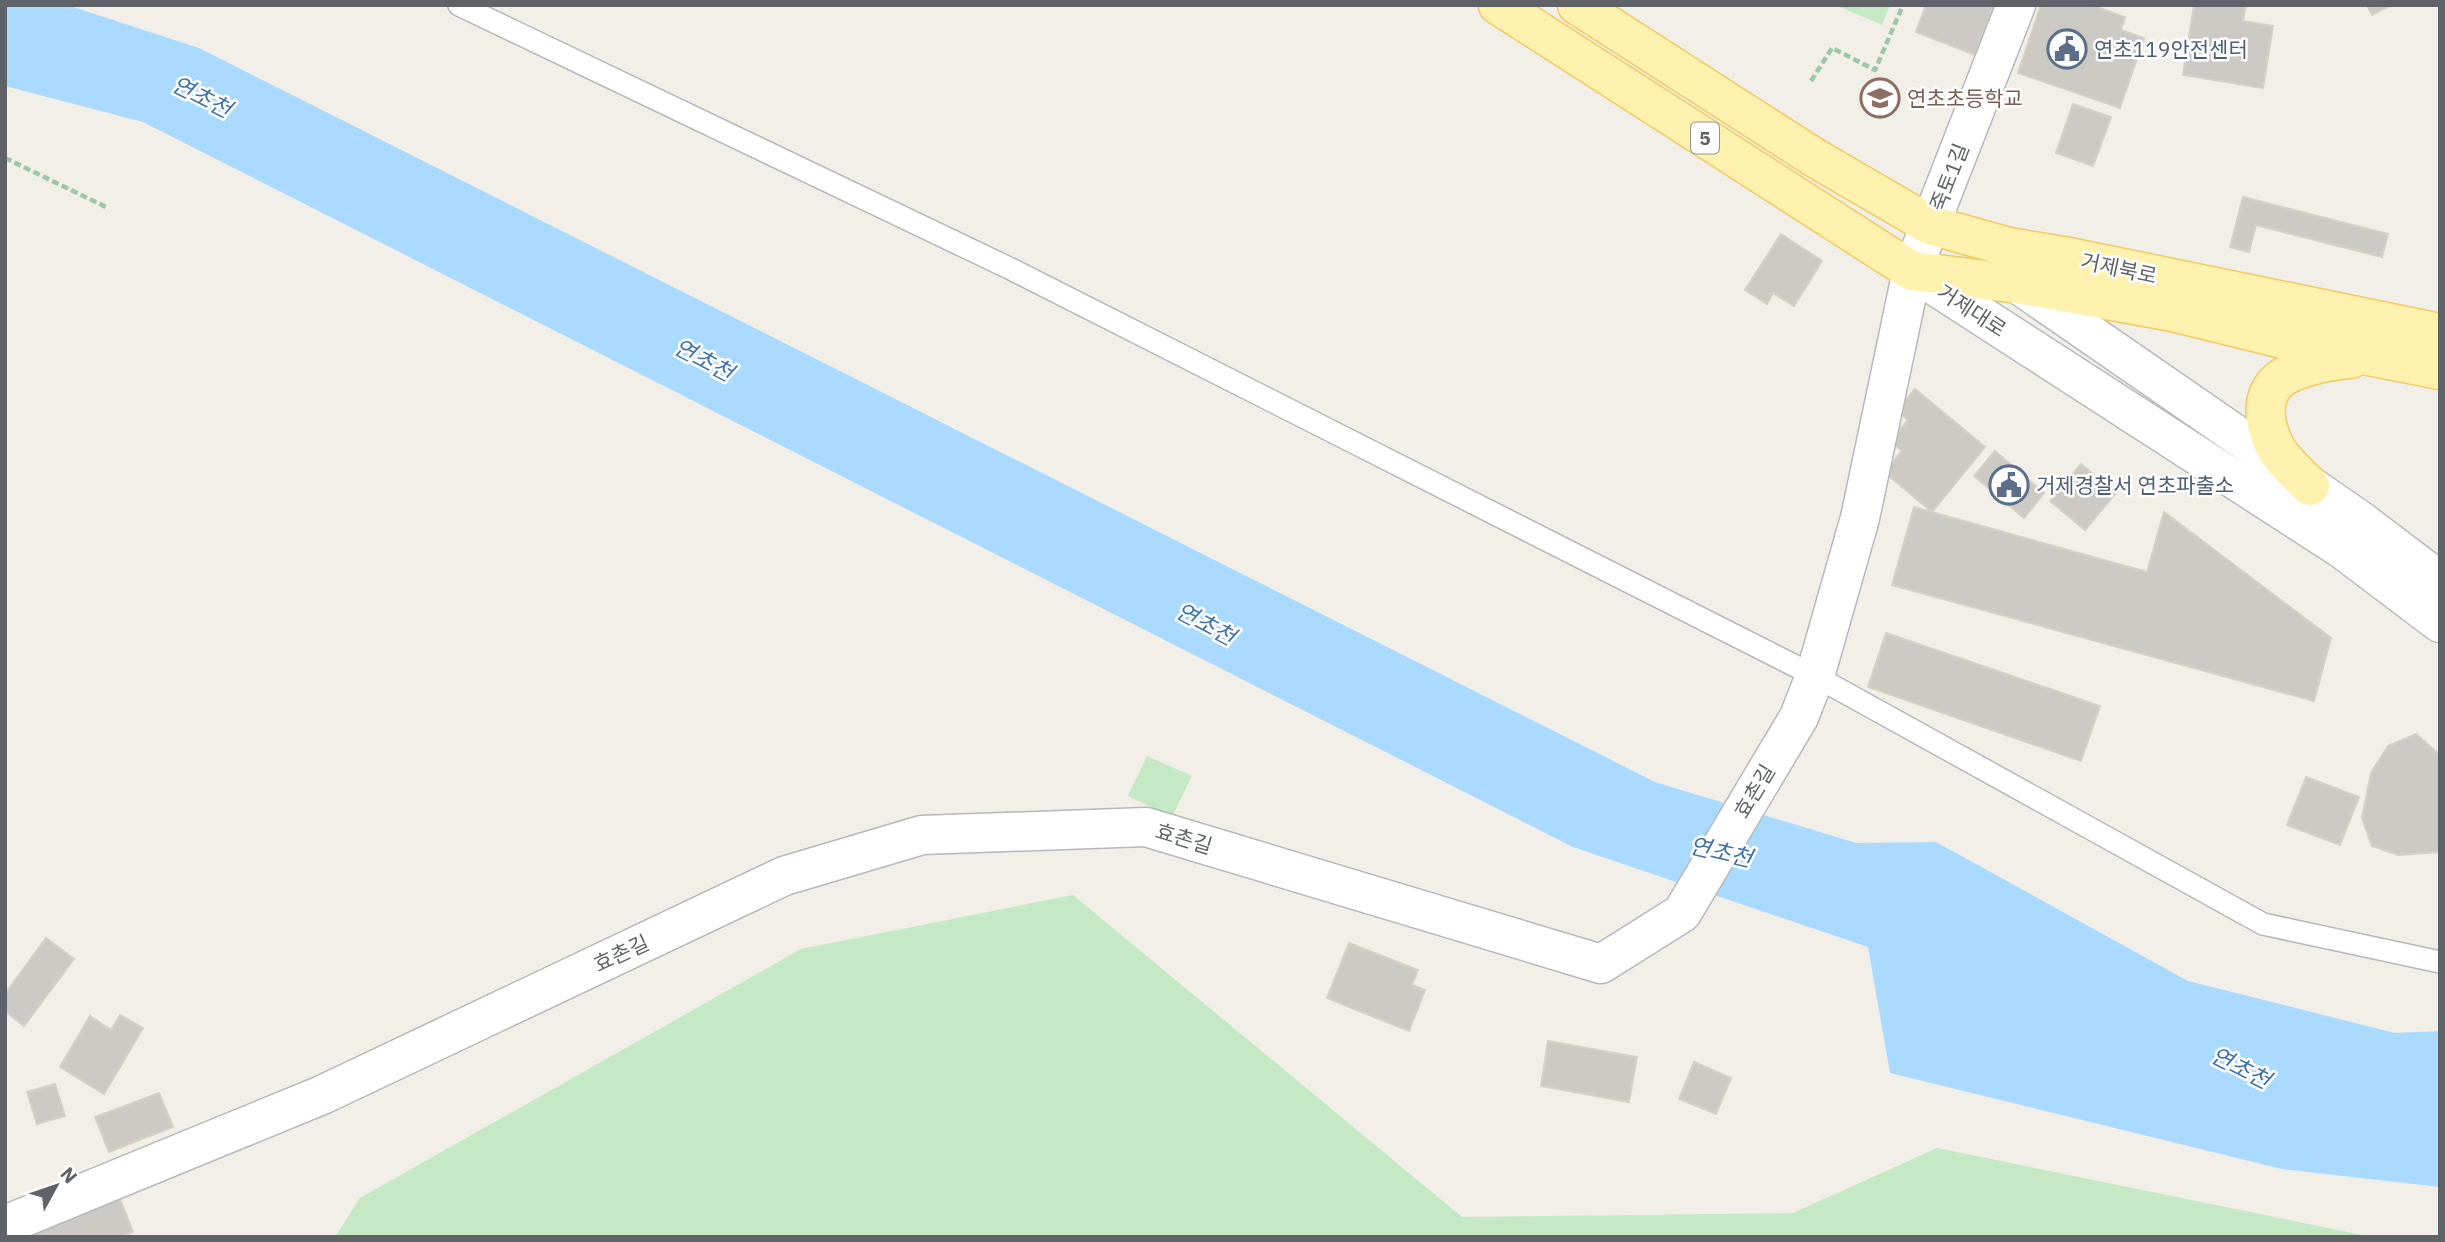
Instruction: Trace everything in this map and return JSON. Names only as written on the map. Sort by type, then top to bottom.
[{"type":"main road","name":"거제대로","points":[[1498,5],[1912,271]]},
{"type":"main road","name":"거제북로","points":[[1577,5],[1815,158],[1930,225],[2009,247],[2440,333]]},
{"type":"main road","name":"거제북로","points":[[1912,271],[2018,284],[2173,312],[2287,341],[2440,370]]},
{"type":"main road","points":[[2310,486],[2278,452],[2268,432],[2265,412],[2274,386],[2292,373],[2333,360],[2376,358]]},
{"type":"street","name":"죽토1길","points":[[1912,271],[2016,5]]},
{"type":"street","points":[[1930,225],[2361,521],[2440,581]]},
{"type":"street","name":"효촌길","points":[[5,1225],[322,1095],[783,876],[922,835],[1146,827],[1601,964],[1682,913],[1799,717],[1815,676],[1860,518],[1912,271]]},
{"type":"street","name":"거제대로","points":[[1912,271],[2342,549],[2440,624]]},
{"type":"lane","points":[[459,5],[1009,268],[1815,676],[2263,924],[2440,962]]},
{"type":"path","points":[[1811,81],[1832,48],[1875,70],[1903,5]]},
{"type":"path","points":[[5,158],[106,207]]},
{"type":"green space","points":[[1835,5],[1890,5],[1882,25]]},
{"type":"green space","points":[[1147,756],[1192,776],[1172,817],[1128,796]]},
{"type":"green space","points":[[1073,895],[1462,1217],[1793,1213],[1937,1148],[2372,1237],[335,1237],[360,1198],[801,949]]},
{"type":"water","name":"연초천","points":[[5,5],[67,5],[199,48],[1655,782],[1856,843],[1936,842],[2188,981],[2395,1033],[2440,1031],[2440,1187],[2282,1169],[1890,1073],[1868,947],[1573,847],[143,122],[5,86]]},
{"type":"building","points":[[1926,5],[1994,5],[1975,55],[1916,32]]},
{"type":"building","points":[[2041,5],[2091,5],[2125,17],[2121,30],[2144,38],[2120,108],[2018,73]]},
{"type":"building","points":[[2194,5],[2246,5],[2243,21],[2273,26],[2263,88],[2183,75]]},
{"type":"building","points":[[2367,5],[2391,5],[2372,15]]},
{"type":"building","points":[[2073,104],[2111,117],[2093,166],[2056,153]]},
{"type":"building","points":[[2243,197],[2388,234],[2382,257],[2256,225],[2249,252],[2230,247]]},
{"type":"building","points":[[1781,234],[1822,261],[1794,306],[1773,293],[1767,304],[1745,290]]},
{"type":"building","points":[[1915,389],[1985,447],[1932,512],[1884,472],[1902,451],[1891,441],[1908,420],[1897,411]]},
{"type":"building","name":"거제경찰서 연초파출소","points":[[1995,451],[2044,493],[2024,518],[1974,476]]},
{"type":"building","points":[[2081,464],[2116,493],[2085,530],[2050,501]]},
{"type":"building","points":[[1914,507],[2147,572],[2164,512],[2331,638],[2314,701],[1892,585]]},
{"type":"building","points":[[1886,633],[2100,706],[2081,761],[1868,687]]},
{"type":"building","points":[[2416,734],[2440,755],[2440,852],[2398,855],[2372,846],[2362,818],[2371,773],[2388,746]]},
{"type":"building","points":[[2306,777],[2359,797],[2340,845],[2287,825]]},
{"type":"building","points":[[46,938],[74,959],[24,1026],[5,1011],[5,994]]},
{"type":"building","points":[[1349,943],[1418,970],[1412,985],[1425,990],[1409,1031],[1327,998]]},
{"type":"building","points":[[120,1015],[143,1028],[104,1094],[60,1067],[90,1016],[111,1030]]},
{"type":"building","points":[[1548,1041],[1637,1057],[1629,1102],[1541,1086]]},
{"type":"building","points":[[1694,1062],[1731,1078],[1716,1114],[1679,1099]]},
{"type":"building","points":[[55,1084],[65,1116],[37,1124],[27,1092]]},
{"type":"building","points":[[159,1093],[173,1127],[109,1152],[95,1117]]},
{"type":"building","points":[[120,1199],[133,1232],[121,1237],[22,1237]]},
{"type":"place","name":"연초119안전센터","points":[[2067,49]]},
{"type":"place","name":"연초초등학교","points":[[1880,98]]},
{"type":"place","name":"거제경찰서 연초파출소","points":[[2009,485]]}]
